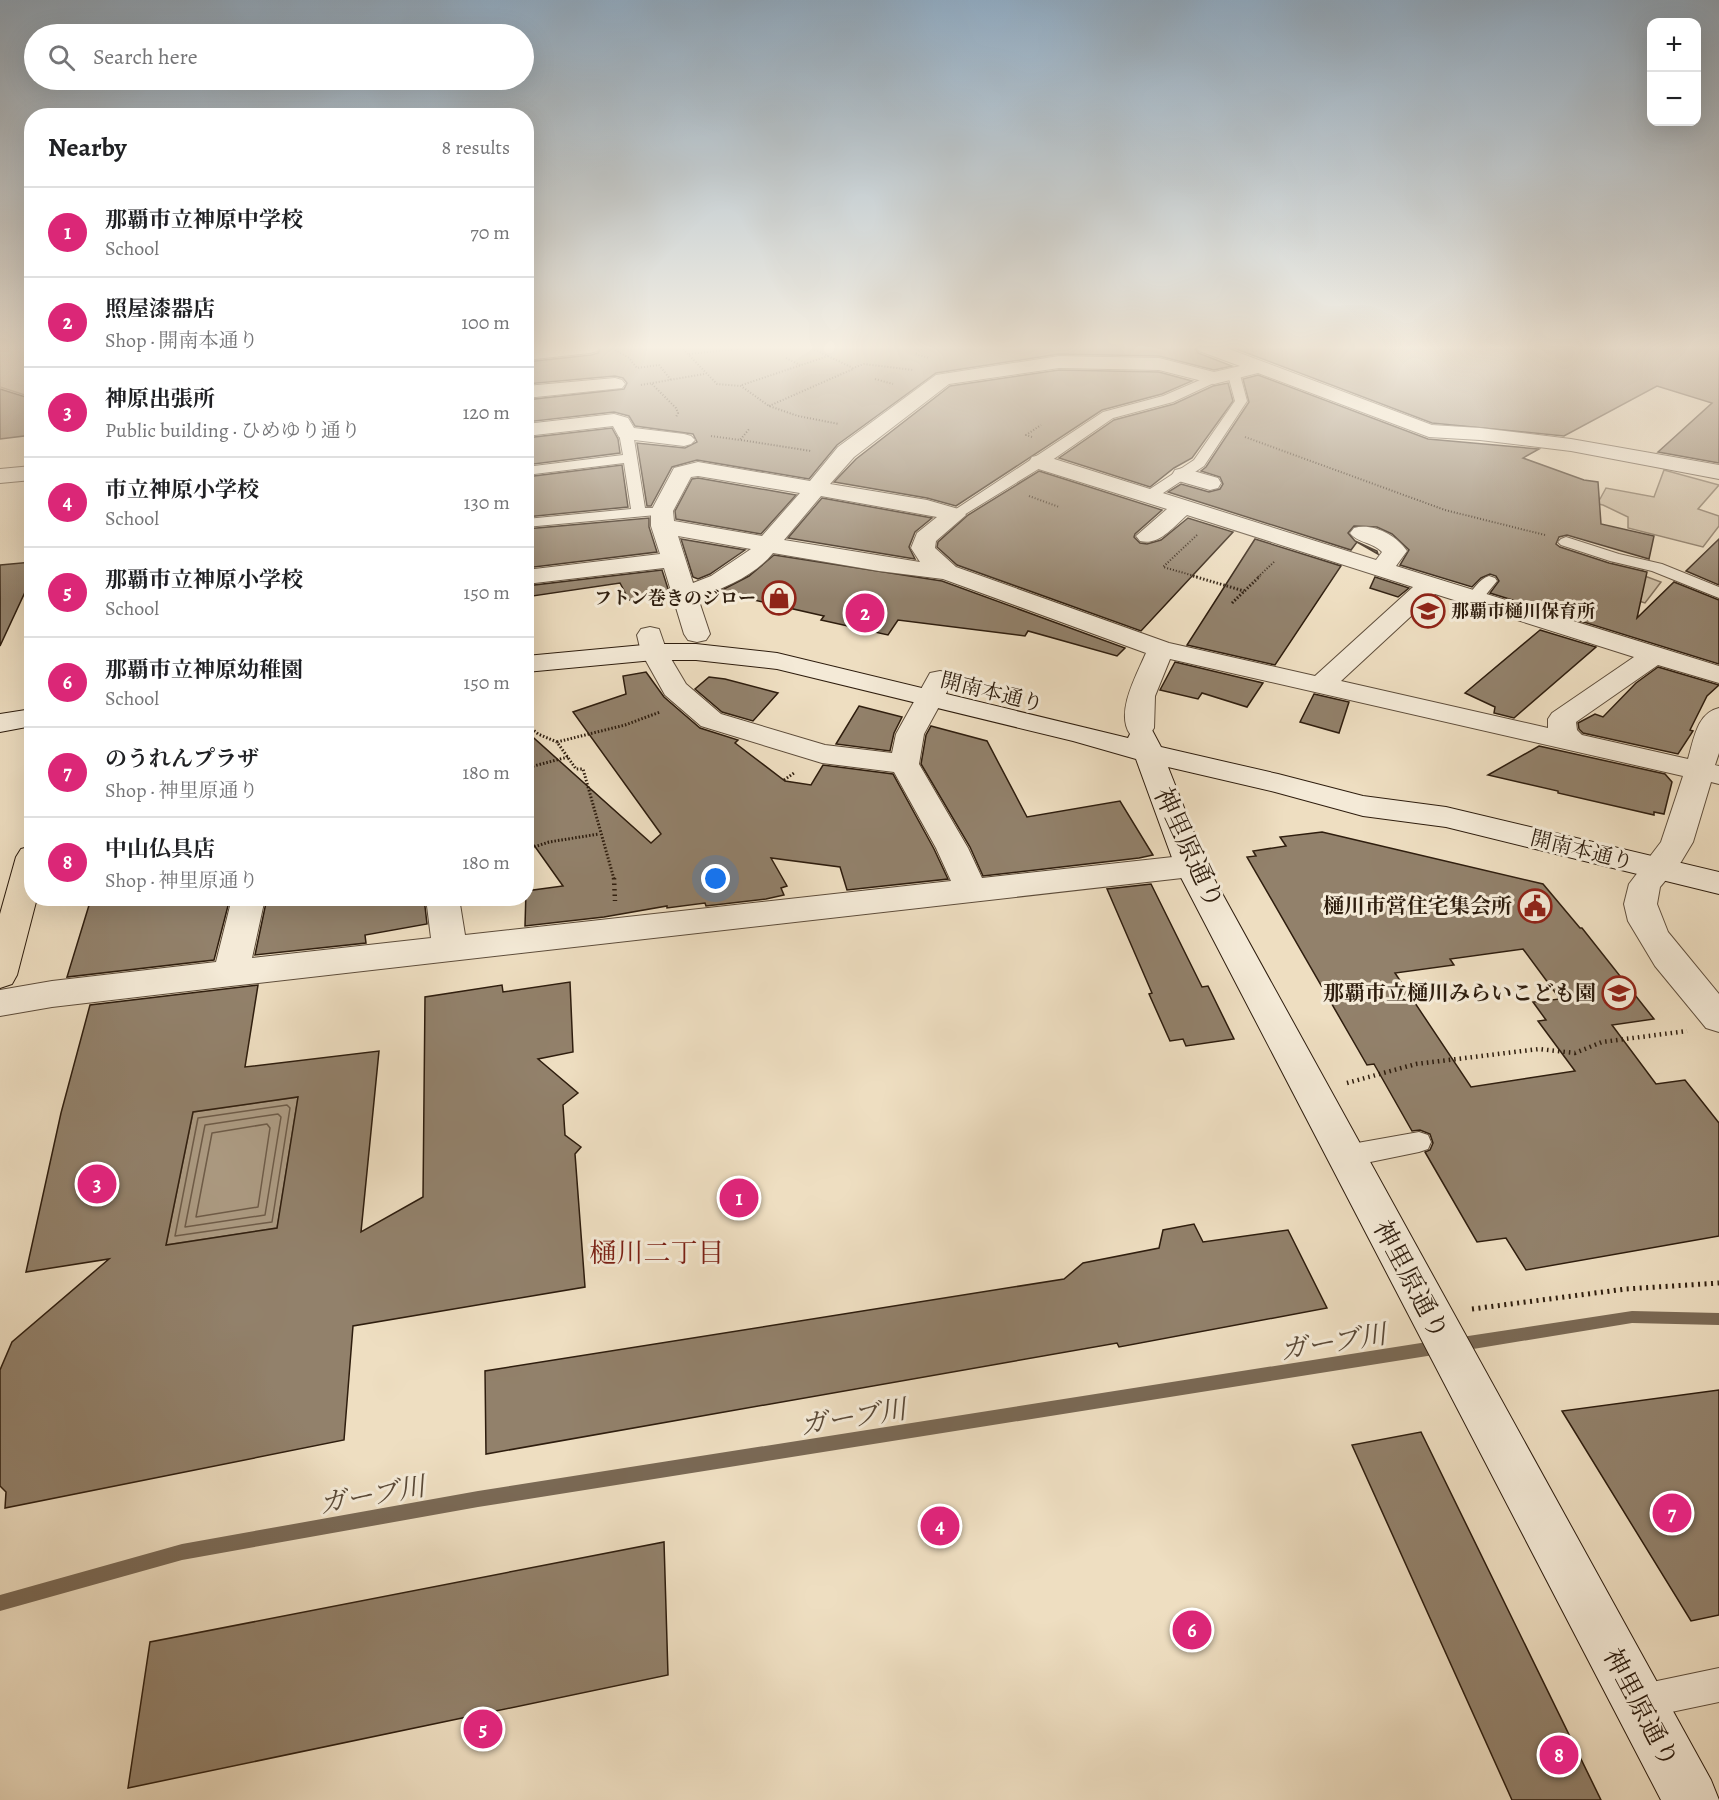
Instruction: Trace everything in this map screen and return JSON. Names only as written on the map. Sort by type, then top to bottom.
[{"type":"highway","points":[[0,975],[24,886]]},
{"type":"street","points":[[1429,431],[1480,434],[1571,445],[1719,472]]},
{"type":"street","points":[[684,595],[740,570],[768,545],[842,456],[872,432]]},
{"type":"street","points":[[626,433],[684,440]]},
{"type":"street","points":[[1040,462],[1430,585],[1481,590],[1654,655],[1719,675]]},
{"type":"street","points":[[655,516],[682,473],[698,469],[927,507],[954,515]]},
{"type":"street","points":[[0,476],[24,474]]},
{"type":"street","points":[[1184,475],[1210,483]]},
{"type":"street","points":[[1148,536],[1183,507]]},
{"type":"street","points":[[947,572],[930,558],[923,548],[925,538],[954,515]]},
{"type":"street","points":[[655,516],[768,545],[879,564],[947,572],[1161,649],[1709,773]]},
{"type":"street","points":[[655,516],[675,559],[697,634]]},
{"type":"street","points":[[1362,533],[1384,540],[1395,551],[1381,570]]},
{"type":"street","points":[[534,576],[675,559]]},
{"type":"street","points":[[1321,685],[1430,585]]},
{"type":"street","name":"開南本通り","points":[[534,663],[652,644],[697,634],[789,646],[936,688],[1143,740],[1278,783],[1363,806],[1446,817],[1719,883]]},
{"type":"street","points":[[652,644],[675,689],[711,720],[822,754],[904,764]]},
{"type":"street","name":"開南本通り","points":[[534,647],[652,644],[696,652],[777,661],[936,688]]},
{"type":"street","points":[[1143,740],[1141,696],[1161,649]]},
{"type":"street","points":[[1572,742],[1563,731],[1562,719],[1654,655]]},
{"type":"street","points":[[936,688],[910,734],[904,764],[952,848],[972,892]]},
{"type":"street","points":[[0,706],[24,706]]},
{"type":"street","points":[[1707,1024],[1651,936],[1642,917],[1641,891],[1656,868],[1676,845],[1709,773],[1715,720],[1719,716]]},
{"type":"street","points":[[0,723],[24,718]]},
{"type":"street","name":"神里原通り","points":[[1143,740],[1191,866],[1346,1156],[1454,1321],[1473,1393],[1690,1800]]},
{"type":"street","points":[[0,1003],[52,994],[231,973],[1191,866]]},
{"type":"street","points":[[231,973],[247,906]]},
{"type":"street","points":[[443,906],[450,949]]},
{"type":"lane","points":[[954,515],[1040,462],[1084,431]]},
{"type":"lane","points":[[1149,496],[1199,463],[1220,431]]},
{"type":"lane","points":[[534,523],[655,516],[630,458],[626,433]]},
{"type":"lane","points":[[534,470],[630,458]]},
{"type":"lane","points":[[1566,542],[1616,558],[1657,567],[1719,593]]},
{"type":"lane","points":[[1346,1156],[1419,1142]]},
{"type":"lane","points":[[1638,1702],[1719,1684]]},
{"type":"path","points":[[662,436],[665,431]]},
{"type":"path","points":[[867,431],[872,432]]},
{"type":"path","points":[[1224,431],[1259,441],[1324,468],[1445,510],[1474,519],[1517,526]]},
{"type":"path","points":[[740,440],[842,456]]},
{"type":"path","points":[[1216,517],[1163,567],[1244,591]]},
{"type":"path","points":[[1232,603],[1295,542]]},
{"type":"path","points":[[557,742],[625,725],[689,701]]},
{"type":"path","points":[[534,731],[557,742],[576,769],[583,769],[599,834],[615,883],[616,931]]},
{"type":"path","points":[[534,766],[568,757]]},
{"type":"path","points":[[534,847],[549,842],[599,834]]},
{"type":"path","points":[[1340,1085],[1416,1064],[1539,1049],[1575,1053],[1602,1042],[1707,1024]]},
{"type":"path","points":[[1454,1321],[1599,1292],[1668,1285],[1719,1283]]},
{"type":"shaded area","points":[[1664,470],[1719,485],[1698,509],[1719,516],[1719,526],[1703,547],[1628,528],[1628,517],[1603,505],[1573,499],[1573,495],[1600,499],[1606,488],[1654,497]]},
{"type":"shaded area","points":[[1614,561],[1643,569],[1642,575],[1661,582],[1645,603],[1593,587]]},
{"type":"water","points":[[298,1097],[277,1228],[166,1245],[193,1112]]},
{"type":"building","points":[[0,431],[24,431],[24,436],[0,439]]},
{"type":"building","points":[[586,431],[614,431],[618,439],[620,453],[534,464],[534,437]]},
{"type":"building","points":[[671,431],[856,431],[837,445],[809,479],[697,460],[672,467],[651,506],[647,506],[637,443],[685,448],[697,442],[693,434]]},
{"type":"building","points":[[892,431],[1070,431],[956,506],[927,498],[834,482],[856,459]]},
{"type":"building","points":[[1098,431],[1211,431],[1192,458],[1174,468],[1150,487],[1059,458]]},
{"type":"building","points":[[1230,431],[1407,431],[1428,439],[1539,449],[1523,458],[1584,480],[1598,482],[1601,524],[1654,536],[1649,559],[1567,535],[1559,537],[1556,544],[1609,563],[1647,572],[1637,618],[1674,582],[1719,600],[1719,664],[1490,593],[1499,581],[1496,576],[1490,574],[1481,578],[1472,587],[1400,565],[1409,550],[1392,534],[1377,527],[1354,526],[1348,533],[1355,541],[1377,551],[1378,554],[1357,542],[1351,550],[1168,492],[1181,484],[1209,492],[1220,489],[1223,484],[1220,477],[1201,471]]},
{"type":"building","points":[[1513,431],[1573,431],[1564,436]]},
{"type":"building","points":[[1681,431],[1719,431],[1719,463],[1658,452]]},
{"type":"building","points":[[622,465],[628,507],[534,516],[534,476]]},
{"type":"building","points":[[1039,471],[1162,510],[1135,534],[1134,537],[1140,543],[1147,544],[1161,540],[1188,518],[1233,532],[1141,631],[957,565],[937,547],[938,542],[968,515]]},
{"type":"building","points":[[698,478],[796,495],[761,534],[676,519],[675,511],[692,479]]},
{"type":"building","points":[[822,498],[932,518],[915,532],[909,547],[915,559],[788,538]]},
{"type":"building","points":[[649,518],[649,527],[657,552],[534,567],[534,528]]},
{"type":"building","points":[[681,539],[745,550],[710,574],[698,579],[693,577]]},
{"type":"building","points":[[1255,539],[1341,566],[1275,665],[1187,645]]},
{"type":"building","points":[[1719,539],[1719,585],[1686,571]]},
{"type":"building","points":[[774,555],[942,581],[1125,648],[1117,656],[1028,631],[1025,636],[898,620],[888,635],[821,620],[824,616],[745,598],[742,600],[722,590],[749,576]]},
{"type":"building","points":[[24,563],[24,594],[0,646],[0,565]]},
{"type":"building","points":[[662,570],[670,595],[629,600],[620,583],[534,596],[534,585]]},
{"type":"building","points":[[1375,577],[1409,588],[1398,597],[1370,588]]},
{"type":"building","points":[[1540,630],[1596,647],[1514,718],[1494,713],[1495,707],[1465,693]]},
{"type":"building","points":[[1175,662],[1263,683],[1247,707],[1202,693],[1198,699],[1160,690]]},
{"type":"building","points":[[1658,667],[1719,685],[1707,696],[1690,730],[1693,731],[1678,754],[1583,733],[1579,729],[1578,723],[1595,714],[1603,717],[1636,683]]},
{"type":"building","points":[[646,672],[664,697],[700,728],[738,740],[735,743],[785,781],[811,785],[823,765],[893,774],[948,879],[847,890],[840,867],[771,858],[787,886],[781,888],[784,895],[706,906],[705,903],[667,908],[667,906],[604,917],[525,926],[526,906],[534,906],[534,890],[563,886],[534,845],[534,738],[651,843],[661,834],[573,712],[626,694],[623,676]]},
{"type":"building","points":[[709,677],[778,693],[753,721],[722,712],[695,689]]},
{"type":"building","points":[[1314,694],[1349,702],[1339,733],[1300,722]]},
{"type":"building","points":[[859,706],[902,717],[894,733],[890,751],[836,744]]},
{"type":"building","points":[[931,726],[987,741],[1027,817],[1120,801],[1153,855],[983,876],[970,847],[921,764],[926,735]]},
{"type":"building","points":[[1539,746],[1665,774],[1672,782],[1664,814],[1654,812],[1654,815],[1488,775]]},
{"type":"building","points":[[1322,832],[1543,884],[1582,928],[1654,1019],[1612,1025],[1656,1084],[1685,1080],[1719,1123],[1719,1236],[1526,1270],[1506,1238],[1477,1242],[1425,1152],[1430,1150],[1433,1143],[1430,1134],[1420,1130],[1412,1131],[1374,1064],[1367,1065],[1247,857],[1256,856],[1253,851],[1286,846],[1280,837]],"holes":[[[1523,949],[1560,999],[1533,1002],[1546,1020],[1538,1021],[1575,1071],[1471,1087],[1395,973],[1454,965],[1450,959]]]},
{"type":"building","points":[[1151,884],[1202,987],[1208,986],[1234,1039],[1186,1046],[1183,1039],[1170,1041],[1107,889]]},
{"type":"building","points":[[89,906],[228,906],[214,960],[67,977]]},
{"type":"building","points":[[265,906],[425,906],[427,924],[365,935],[366,943],[255,955]]},
{"type":"building","points":[[570,982],[573,1052],[538,1059],[578,1093],[563,1105],[565,1135],[581,1147],[575,1154],[585,1287],[353,1326],[344,1440],[5,1508],[6,1492],[0,1486],[0,1370],[12,1342],[109,1259],[26,1272],[61,1113],[90,1005],[258,985],[245,1067],[379,1051],[361,1232],[423,1197],[425,997],[502,985],[503,992]],"holes":[[[298,1097],[277,1228],[166,1245],[193,1112]]]},
{"type":"building","points":[[1194,1224],[1203,1242],[1288,1230],[1327,1308],[1119,1347],[1117,1343],[486,1454],[485,1371],[1064,1279],[1083,1263],[1159,1248],[1163,1230]]},
{"type":"building","points":[[1719,1390],[1719,1615],[1691,1621],[1562,1411]]},
{"type":"building","points":[[1421,1432],[1601,1800],[1512,1800],[1352,1445]]},
{"type":"building","points":[[664,1542],[668,1675],[128,1788],[150,1642]]},
{"type":"waterway","name":"ガーブ川","points":[[1455,1345],[1632,1317],[1719,1319]]},
{"type":"waterway","name":"ガーブ川","points":[[0,1603],[182,1552],[478,1499],[1440,1347]]},
{"type":"place","name":"フトン巻きのジロー","points":[[779,598]]},
{"type":"place","name":"那覇市樋川保育所","points":[[1428,611]]},
{"type":"place","name":"照屋漆器店","points":[[865,613]]},
{"type":"place","name":"樋川市営住宅集会所","points":[[1535,906]]},
{"type":"place","name":"那覇市立樋川みらいこども園","points":[[1619,993]]},
{"type":"place","name":"神原出張所","points":[[97,1184]]},
{"type":"place","name":"那覇市立神原中学校","points":[[739,1198]]},
{"type":"place","name":"のうれんプラザ","points":[[1672,1513]]},
{"type":"place","name":"市立神原小学校","points":[[940,1526]]},
{"type":"place","name":"那覇市立神原幼稚園","points":[[1192,1630]]},
{"type":"place","name":"那覇市立神原小学校","points":[[483,1729]]},
{"type":"place","name":"中山仏具店","points":[[1559,1755]]},
{"type":"district","name":"樋川二丁目","points":[[657,1253]]}]
